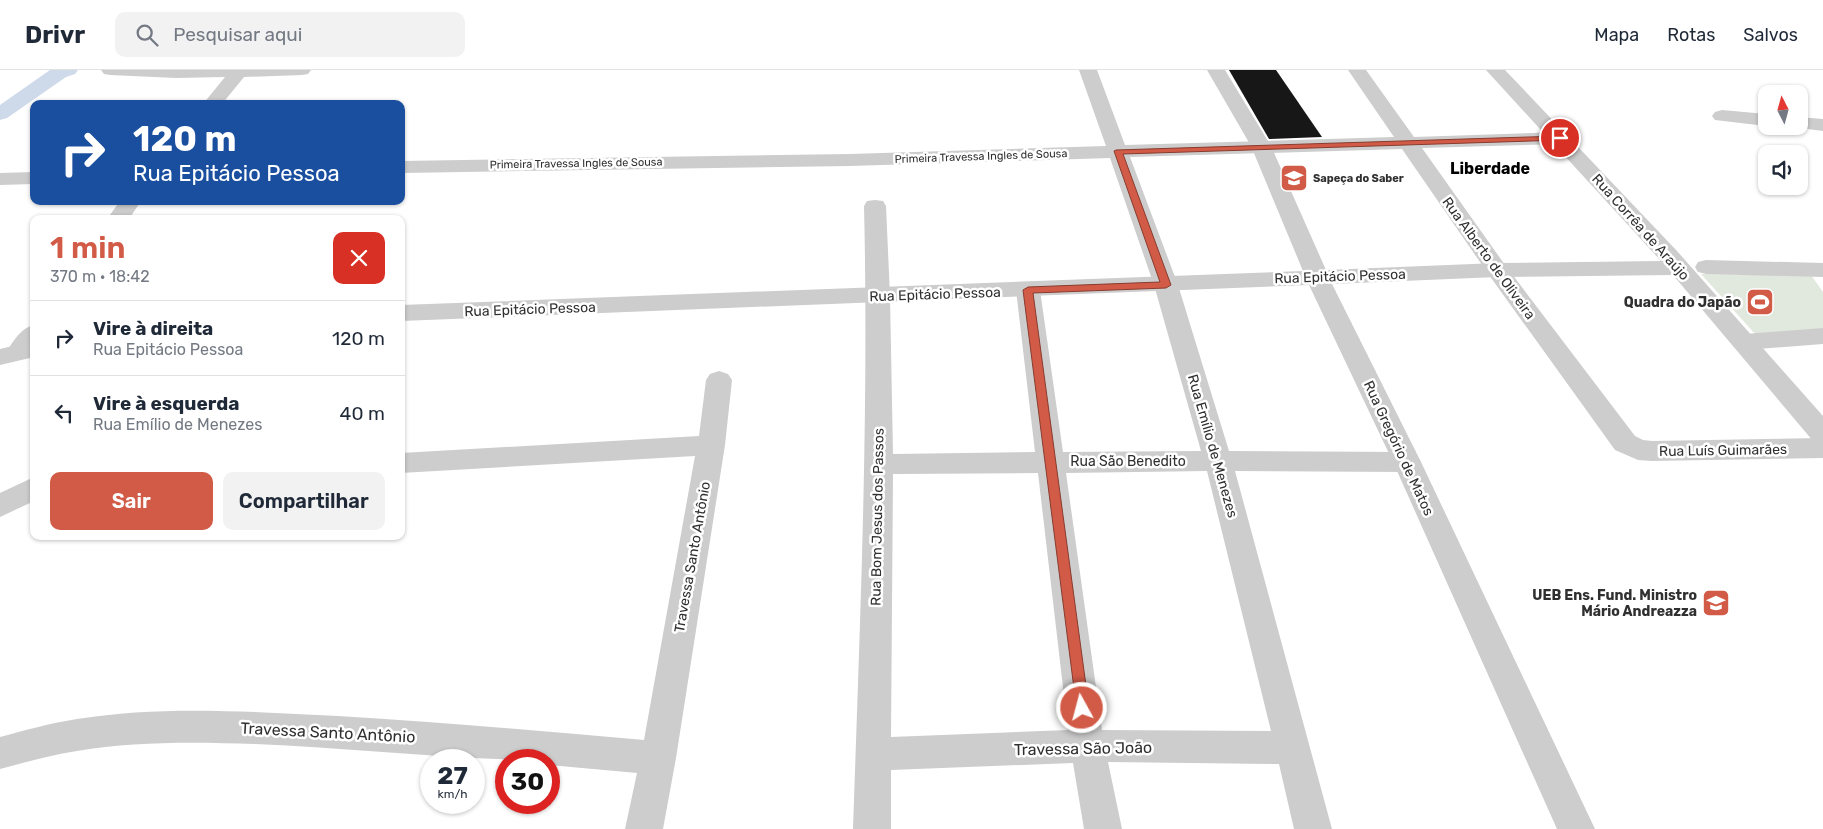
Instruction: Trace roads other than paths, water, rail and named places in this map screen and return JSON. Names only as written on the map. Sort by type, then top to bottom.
[{"type":"street","points":[[110,70],[176,73],[302,70]]},
{"type":"street","name":"Rua Emílio de Menezes","points":[[1088,70],[1166,285],[1218,461],[1293,748],[1312,829]]},
{"type":"street","name":"Rua Gregório de Matos","points":[[1216,70],[1261,146],[1317,277],[1407,462],[1576,829]]},
{"type":"street","name":"Rua Alberto de Oliveira","points":[[1357,70],[1497,270],[1625,444]]},
{"type":"street","name":"Rua Corrêa de Araújo","points":[[1495,70],[1679,268],[1823,434]]},
{"type":"street","points":[[215,100],[238,73]]},
{"type":"street","points":[[1722,116],[1758,119]]},
{"type":"street","points":[[1808,124],[1823,125]]},
{"type":"street","name":"Primeira Travessa Ingles de Sousa","points":[[405,167],[850,160],[1560,138]]},
{"type":"street","points":[[0,179],[30,178]]},
{"type":"street","name":"Rua Bom Jesus dos Passos","points":[[872,829],[879,464],[878,296],[875,206]]},
{"type":"street","points":[[1706,267],[1821,273]]},
{"type":"street","name":"Rua Epitácio Pessoa","points":[[405,313],[1166,285],[1497,270],[1679,268]]},
{"type":"street","points":[[1028,290],[1087,746],[1103,829]]},
{"type":"street","points":[[1745,342],[1823,336]]},
{"type":"street","name":"Travessa Santo Antônio","points":[[644,829],[658,758],[711,445],[719,380]]},
{"type":"street","name":"Rua Luís Guimarães","points":[[1625,444],[1638,450],[1652,451],[1823,448]]},
{"type":"street","points":[[405,463],[711,445]]},
{"type":"street","name":"Rua São Benedito","points":[[879,464],[1218,461],[1407,462]]},
{"type":"street","points":[[0,506],[30,490]]},
{"type":"street","name":"Travessa Santo Antônio","points":[[0,753],[72,736],[138,727],[207,726],[419,737],[658,758]]},
{"type":"street","name":"Travessa São João","points":[[872,754],[1087,746],[1293,748]]},
{"type":"waterway","points":[[0,114],[59,73],[68,70]]},
{"type":"place","name":"Sapeça do Saber","points":[[1294,178]]},
{"type":"place","name":"Quadra do Japão","points":[[1760,302]]},
{"type":"place","name":"UEB Ens. Fund. Ministro Mário Andreazza","points":[[1716,603]]},
{"type":"district","name":"Liberdade","points":[[1490,168]]}]
